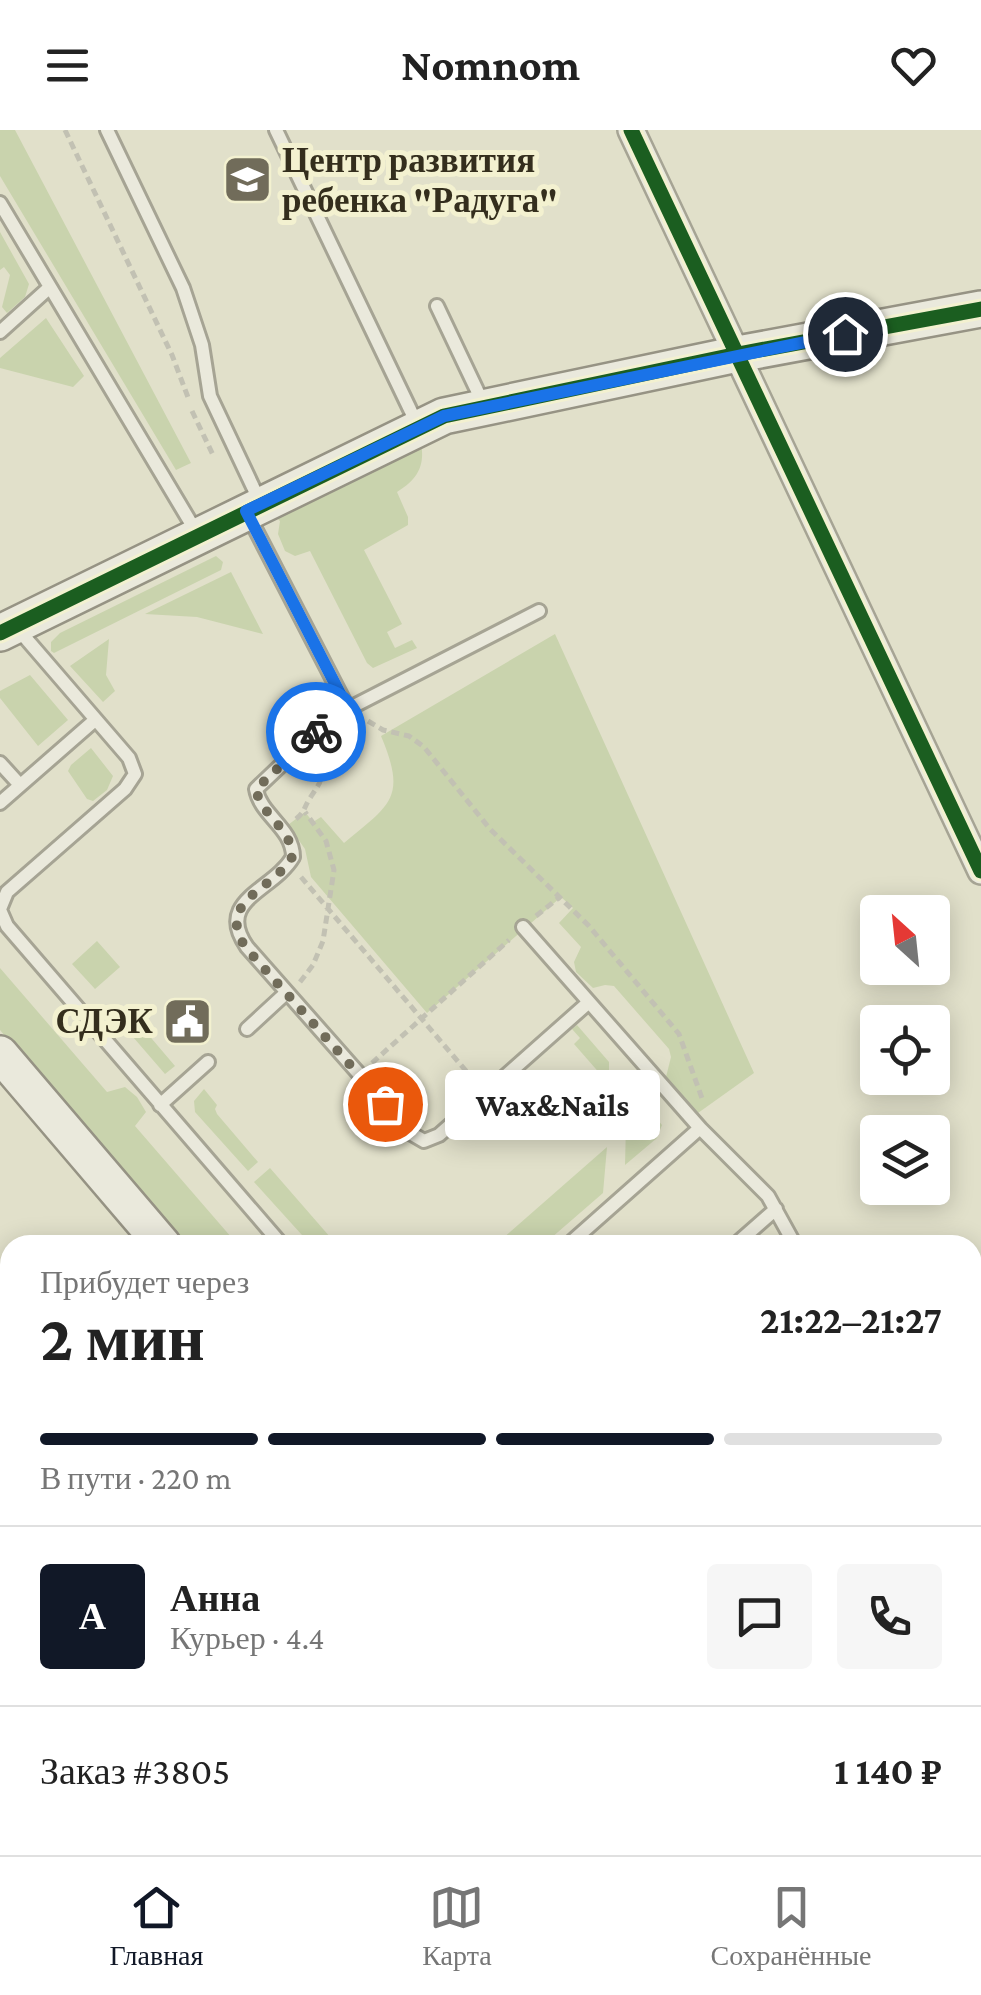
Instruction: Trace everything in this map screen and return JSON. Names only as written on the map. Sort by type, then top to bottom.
[{"type":"street","points":[[631,130],[981,872]]},
{"type":"street","points":[[7,629],[418,427],[484,406],[981,309]]},
{"type":"street","points":[[2,1058],[154,1235]]},
{"type":"lane","points":[[108,130],[183,288],[202,344],[210,396],[254,507],[348,709]]},
{"type":"lane","points":[[276,130],[418,427]]},
{"type":"lane","points":[[0,203],[198,534]]},
{"type":"lane","points":[[0,332],[50,287]]},
{"type":"lane","points":[[437,306],[484,406]]},
{"type":"lane","points":[[539,611],[348,709],[300,746],[256,789],[258,799],[291,842],[290,863],[248,899],[236,919],[240,938],[286,994],[412,1134],[424,1141],[440,1135],[589,1002]]},
{"type":"lane","points":[[7,629],[95,720],[134,765],[135,774],[131,782],[8,892],[0,909],[8,926],[273,1235]]},
{"type":"lane","points":[[0,803],[95,720]]},
{"type":"lane","points":[[0,763],[20,785]]},
{"type":"lane","points":[[523,928],[700,1128],[758,1186],[776,1208],[790,1235]]},
{"type":"lane","points":[[247,1029],[286,994]]},
{"type":"lane","points":[[160,1105],[208,1062]]},
{"type":"lane","points":[[579,1235],[700,1128]]},
{"type":"lane","points":[[746,1235],[776,1208]]},
{"type":"path","points":[[66,130],[172,355],[215,459]]},
{"type":"path","points":[[348,709],[383,730],[409,736],[424,747],[476,813],[561,896],[678,1034],[705,1111],[700,1128]]},
{"type":"path","points":[[286,994],[308,974],[319,954],[333,878],[326,841],[305,812],[323,778],[300,746]]},
{"type":"path","points":[[290,863],[486,1094]]},
{"type":"path","points":[[359,1075],[561,896]]},
{"type":"green space","points":[[0,130],[15,130],[191,463],[176,470],[0,176]]},
{"type":"green space","points":[[0,232],[29,284],[25,297],[7,313],[2,307],[10,275],[4,267],[0,270]]},
{"type":"green space","points":[[46,318],[84,376],[73,387],[0,368],[0,358]]},
{"type":"green space","points":[[418,427],[421,464],[414,478],[397,492],[408,525],[364,550],[402,624],[387,632],[395,648],[412,640],[417,648],[373,668],[310,551],[295,556],[285,551],[278,534],[280,521],[261,504]]},
{"type":"green space","points":[[216,556],[223,562],[221,570],[54,653],[51,651],[51,642],[60,633]]},
{"type":"green space","points":[[231,572],[263,634],[197,617],[145,614]]},
{"type":"green space","points":[[555,634],[754,1073],[698,1113],[692,1111],[666,1077],[669,1049],[614,986],[593,988],[576,972],[574,962],[581,947],[559,923],[573,908],[561,897],[427,1013],[311,877],[305,849],[288,825],[305,812],[313,822],[321,817],[344,843],[373,819],[390,798],[393,773],[381,736]]},
{"type":"green space","points":[[109,639],[106,675],[115,691],[103,702],[70,666]]},
{"type":"green space","points":[[30,675],[68,720],[38,746],[0,698],[0,691]]},
{"type":"green space","points":[[91,748],[113,776],[107,790],[93,801],[87,799],[68,771]]},
{"type":"green space","points":[[97,941],[120,967],[95,989],[72,964]]},
{"type":"green space","points":[[0,968],[107,1092],[125,1087],[137,1097],[146,1112],[135,1126],[229,1235],[175,1235],[0,1030]]},
{"type":"green space","points":[[124,1006],[175,1066],[165,1074],[114,1015]]},
{"type":"green space","points":[[577,1025],[609,1062],[609,1084],[574,1044],[580,1038],[572,1029]]},
{"type":"green space","points":[[627,1083],[662,1125],[657,1138],[625,1165]]},
{"type":"green space","points":[[204,1089],[217,1105],[217,1114],[258,1162],[248,1171],[195,1112],[194,1101]]},
{"type":"green space","points":[[607,1147],[603,1193],[555,1235],[506,1235]]},
{"type":"green space","points":[[270,1168],[328,1235],[302,1235],[254,1182]]},
{"type":"cycle path","points":[[631,130],[981,871]]},
{"type":"cycle path","points":[[0,633],[444,416],[738,354],[981,309]]},
{"type":"way so far","points":[[316,732],[258,784],[258,799],[291,842],[292,857],[240,909],[236,928],[246,948],[385,1104]]},
{"type":"place","name":"Центр развития ребенка \"Радуга\"","points":[[247,180]]},
{"type":"place","name":"СДЭК","points":[[188,1021]]},
{"type":"place","name":"Wax&Nails","points":[[385,1104]]},
{"type":"route","points":[[316,732],[348,709],[246,511],[444,416],[845,334]]}]
